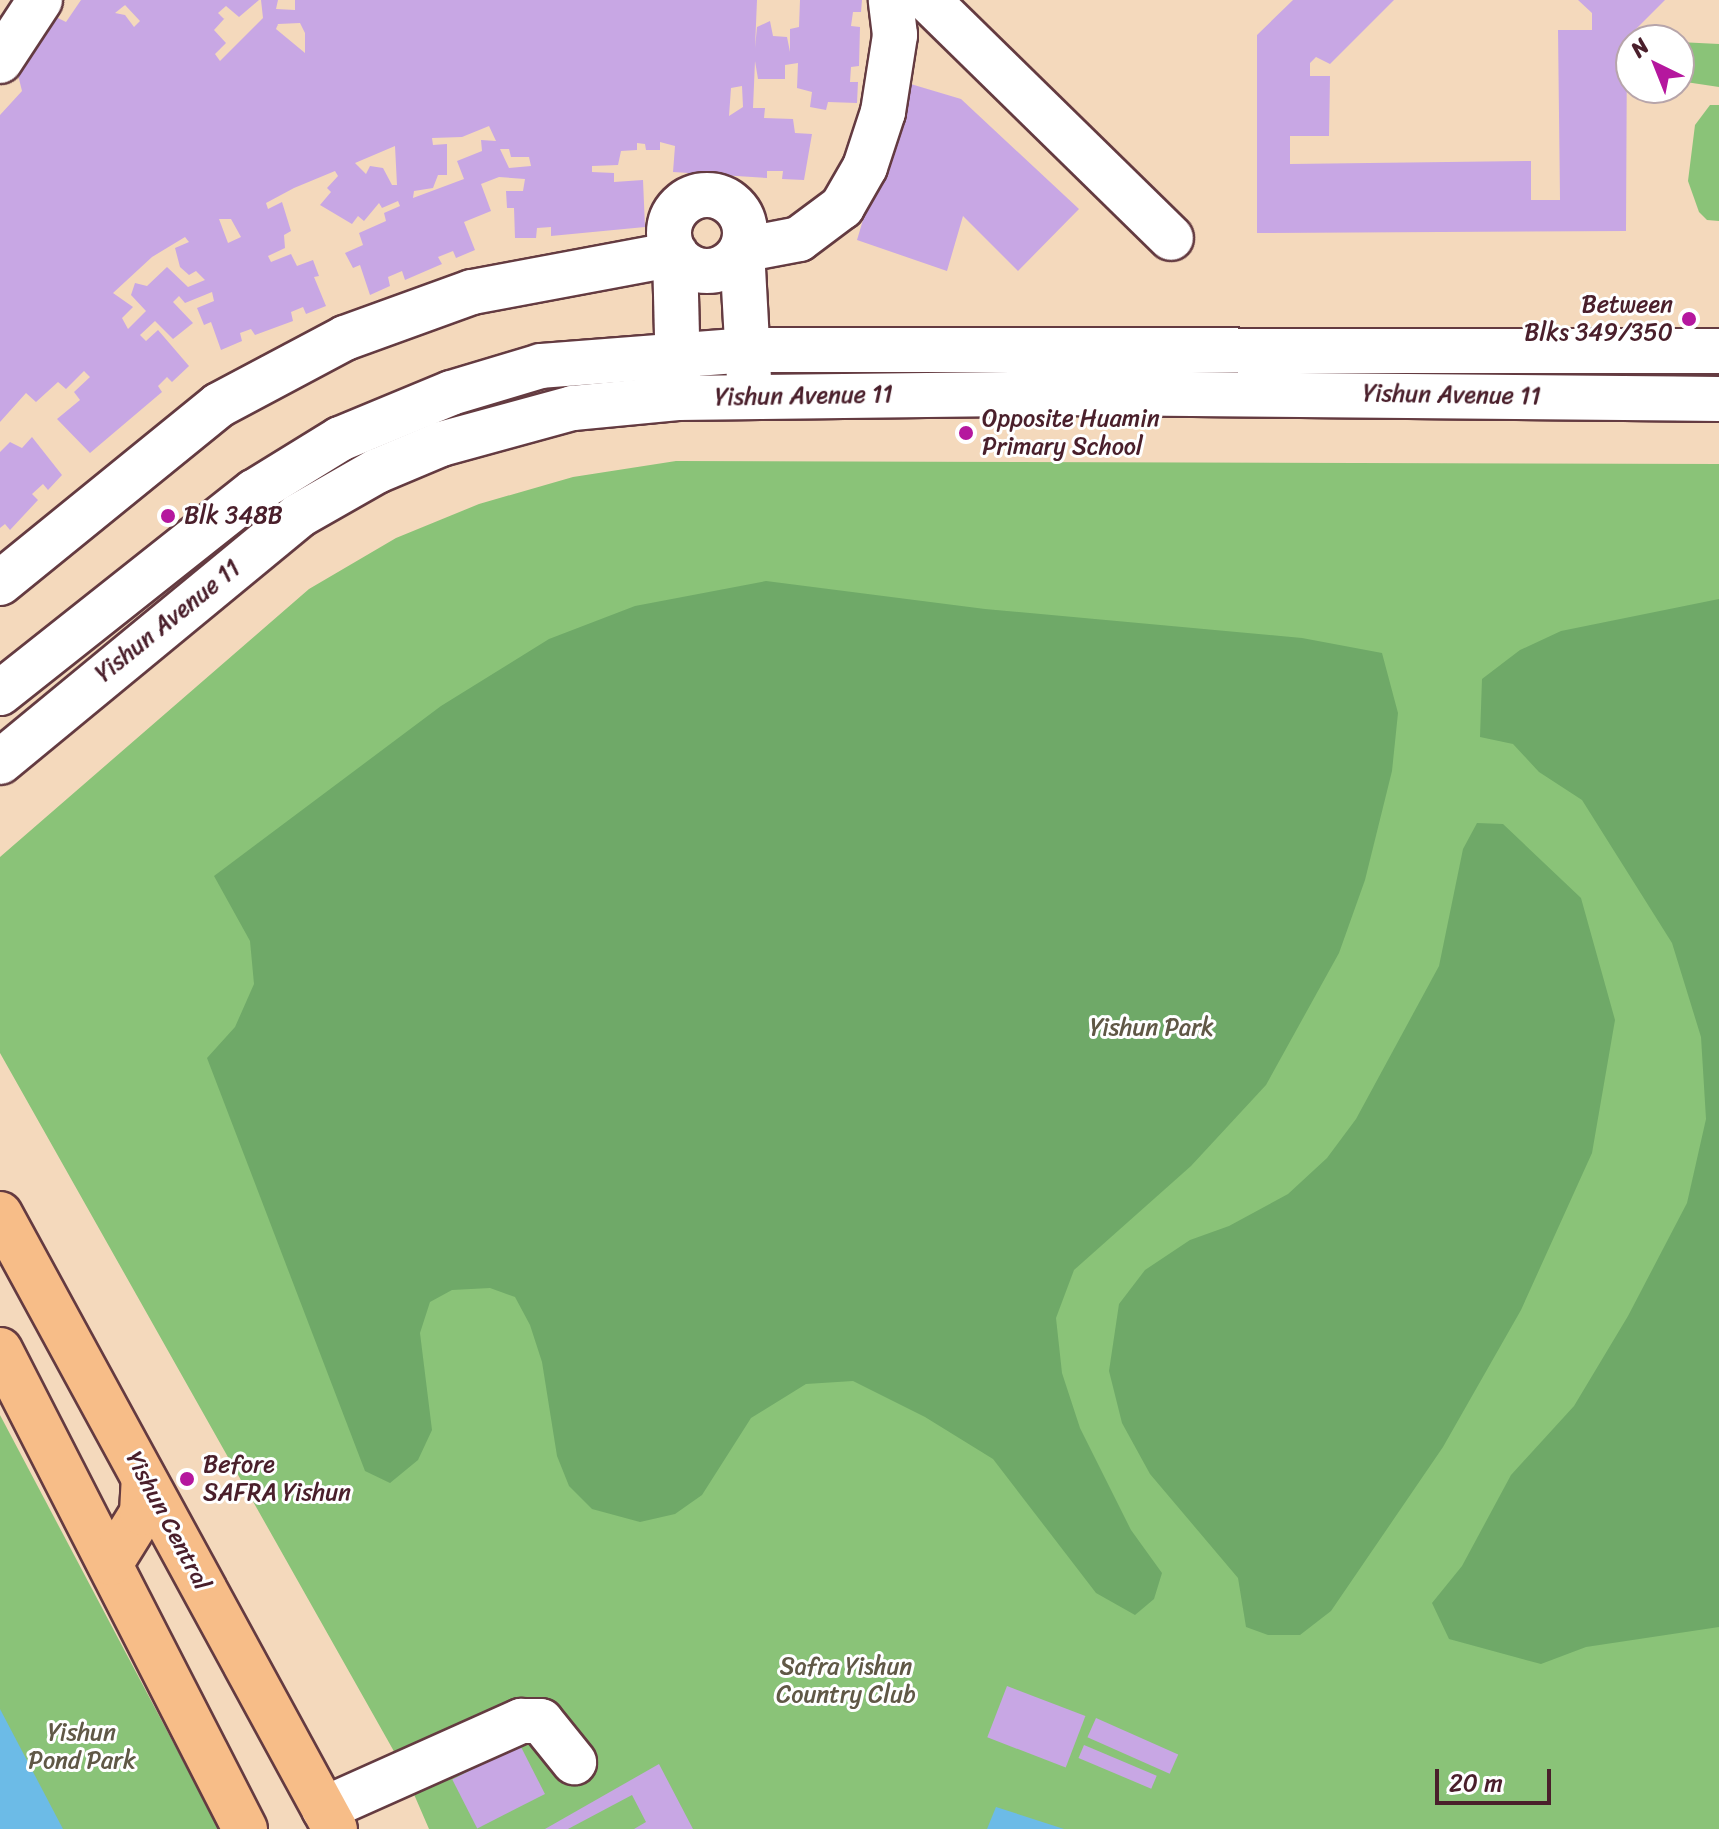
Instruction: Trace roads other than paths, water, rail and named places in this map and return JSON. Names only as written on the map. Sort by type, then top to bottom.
[{"type":"main road","name":"Yishun Central","points":[[0,1214],[329,1819]]},
{"type":"main road","points":[[0,1350],[245,1829]]},
{"type":"main road","points":[[111,1563],[142,1513],[144,1479]]},
{"type":"street","points":[[0,61],[40,0]]},
{"type":"street","points":[[0,583],[219,405],[345,338],[472,292],[675,254],[704,272],[726,267],[742,250],[799,239],[842,207],[865,167],[883,112],[895,35],[891,0]]},
{"type":"street","points":[[928,0],[1171,238]]},
{"type":"street","points":[[678,398],[675,254],[669,229],[673,216],[692,197],[705,194],[730,202],[740,212],[746,237],[742,250],[750,397]]},
{"type":"street","name":"Yishun Avenue 11","points":[[0,693],[254,492],[340,439],[451,393],[541,366],[677,352],[749,350],[1719,351]]},
{"type":"street","name":"Yishun Avenue 11","points":[[0,762],[298,516],[377,471],[509,422],[573,408],[678,398],[1210,392],[1719,399]]},
{"type":"street","points":[[329,1819],[521,1721],[541,1721],[574,1762]]},
{"type":"water","points":[[0,1709],[63,1829],[0,1829]]},
{"type":"water","points":[[996,1807],[1064,1829],[987,1829]]},
{"type":"place","name":"Between Blks 349/350","points":[[1689,319]]},
{"type":"place","name":"Opposite Huamin Primary School","points":[[966,433]]},
{"type":"place","name":"Blk 348B","points":[[168,516]]},
{"type":"place","name":"Before SAFRA Yishun","points":[[187,1479]]},
{"type":"park label","name":"Yishun Park","points":[[1152,1028]]},
{"type":"park label","name":"Safra Yishun Country Club","points":[[846,1681]]},
{"type":"park label","name":"Yishun Pond Park","points":[[82,1747]]}]
